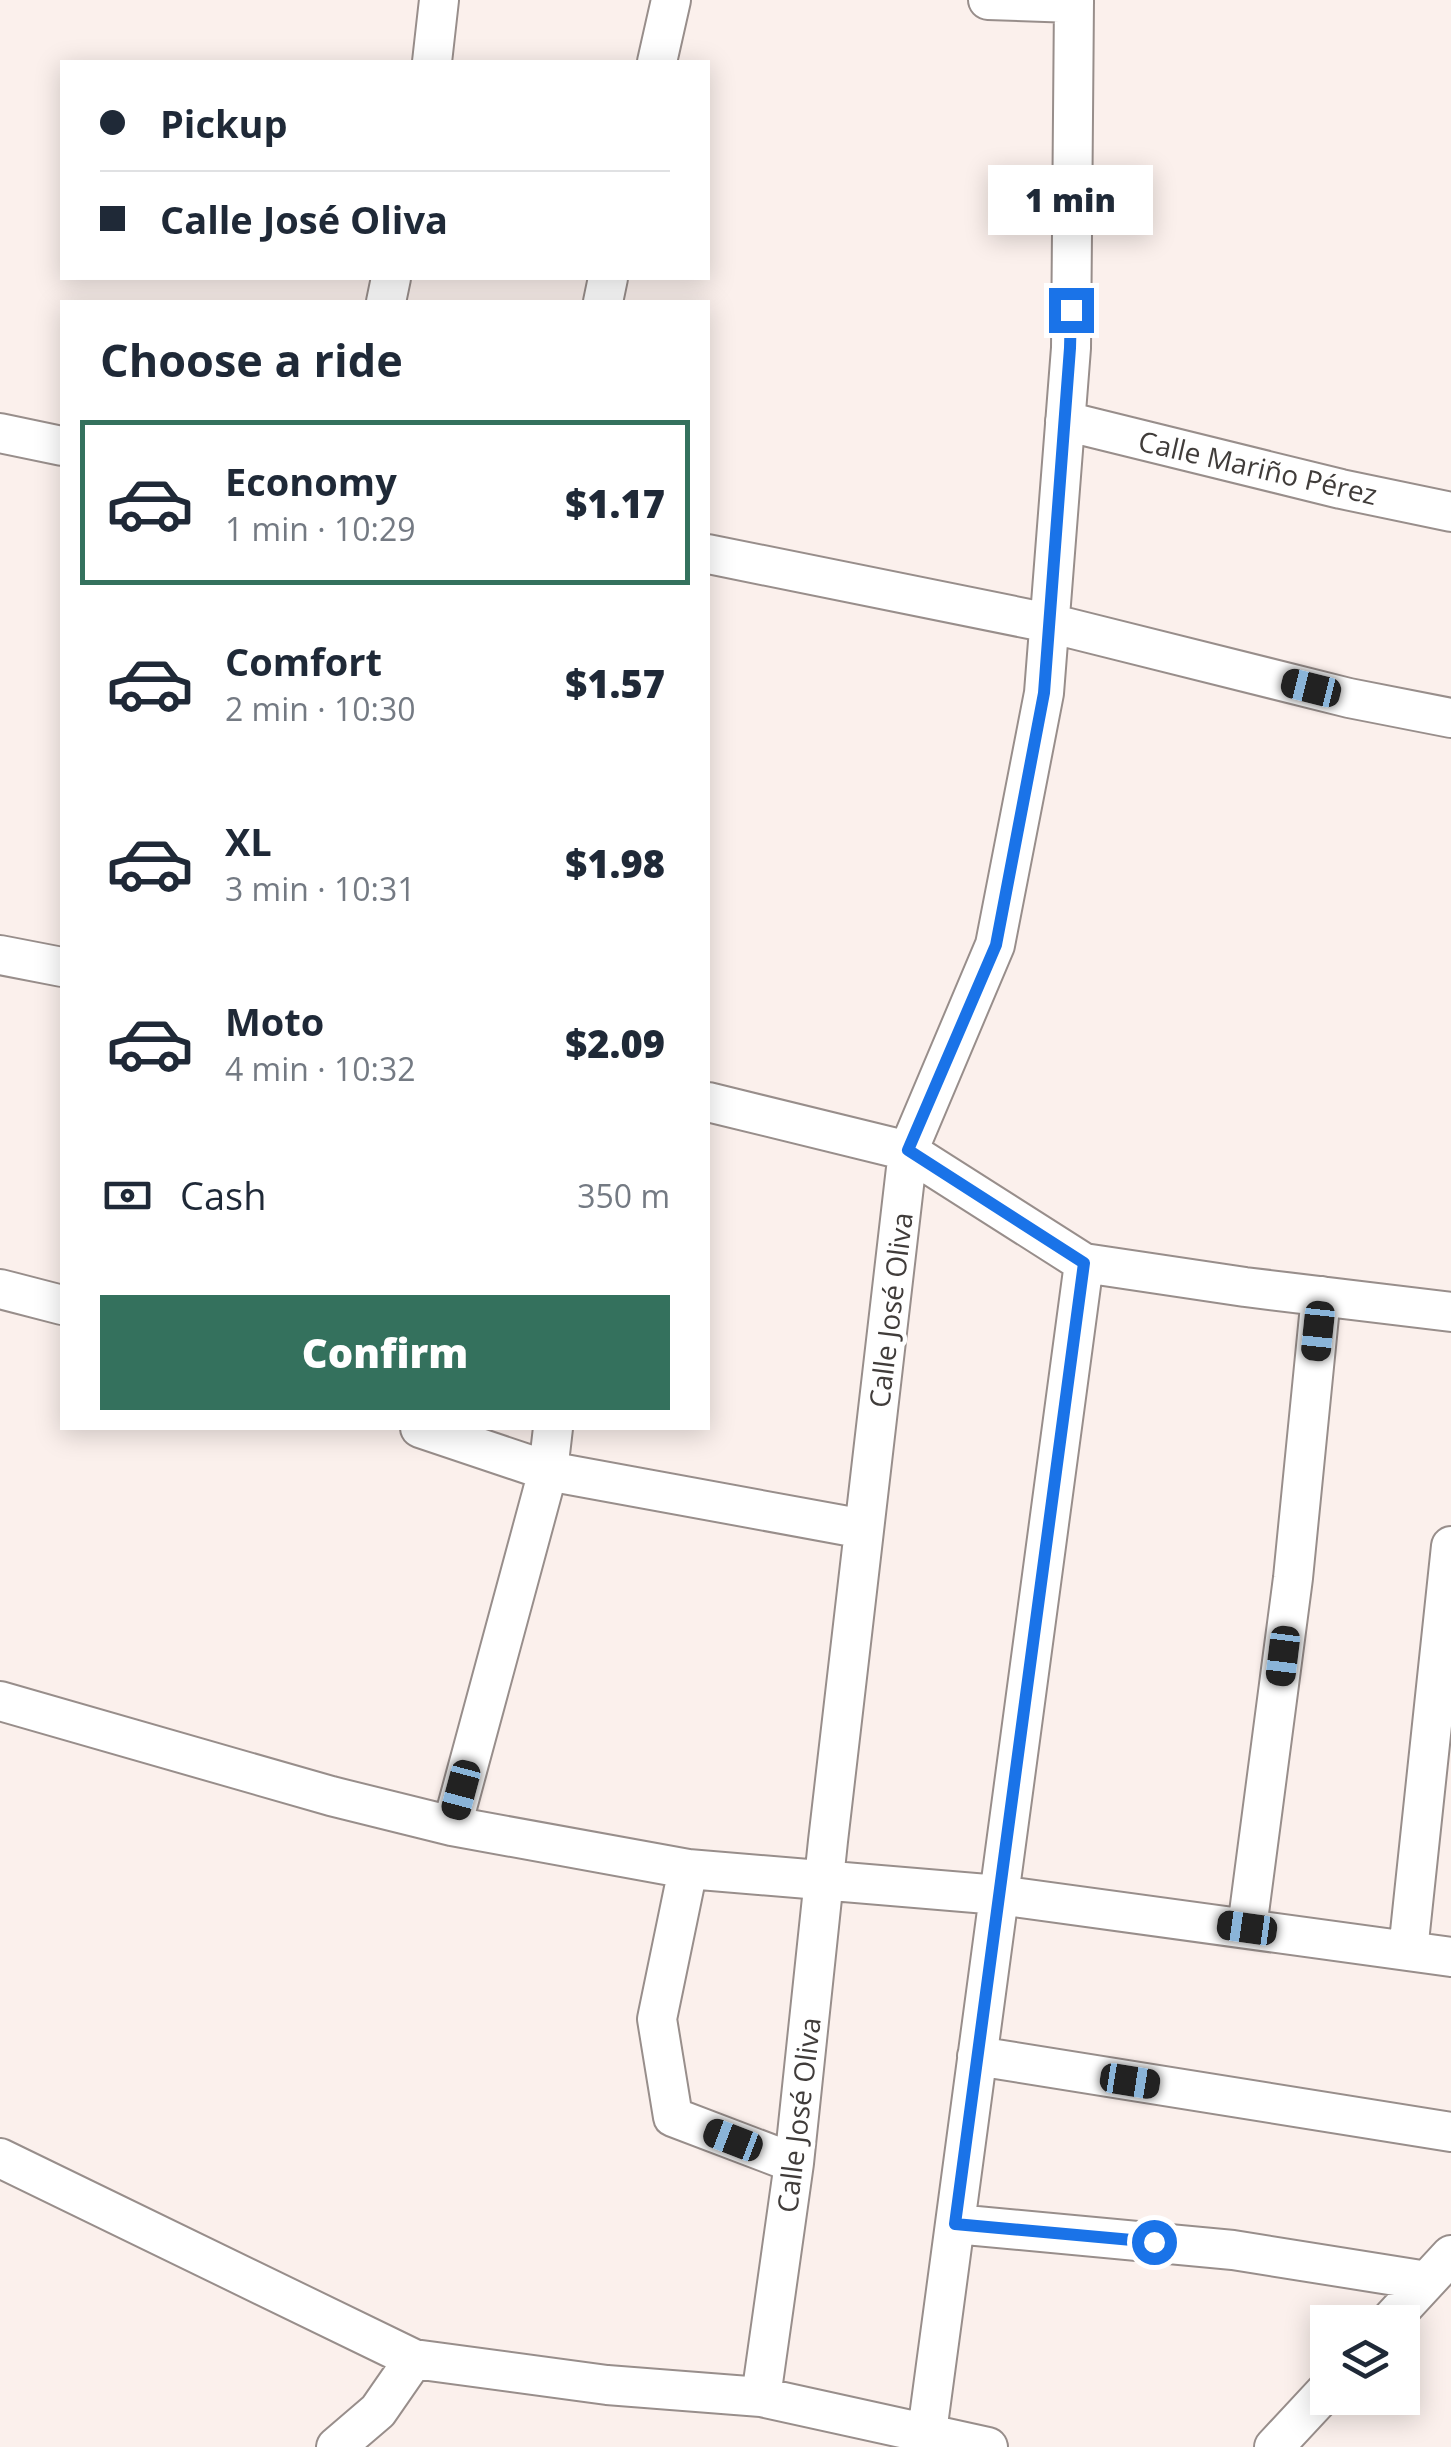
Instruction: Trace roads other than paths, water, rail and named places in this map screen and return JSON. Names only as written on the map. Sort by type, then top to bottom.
[{"type":"street","points":[[432,60],[439,0]]},
{"type":"street","points":[[657,60],[671,0]]},
{"type":"street","points":[[988,0],[1074,1]]},
{"type":"street","name":"Calle José Oliva","points":[[761,2397],[794,2163],[908,1150],[996,945],[1044,693],[1070,348],[1074,1]]},
{"type":"street","name":"Calle Mariño Pérez","points":[[1065,421],[1451,512]]},
{"type":"street","points":[[0,432],[60,446]]},
{"type":"street","points":[[710,554],[1049,623],[1349,698],[1451,718]]},
{"type":"street","points":[[0,955],[60,966]]},
{"type":"street","points":[[710,1102],[908,1150],[1084,1263],[1451,1312]]},
{"type":"street","points":[[927,2432],[1084,1263]]},
{"type":"street","points":[[0,1289],[60,1304]]},
{"type":"street","points":[[1247,1928],[1293,1578],[1321,1296]]},
{"type":"street","points":[[426,1430],[548,1471],[864,1529]]},
{"type":"street","points":[[452,1826],[548,1471],[553,1430]]},
{"type":"street","points":[[1408,1950],[1447,1617],[1451,1546]]},
{"type":"street","points":[[0,1700],[331,1796],[452,1826],[688,1869],[999,1896],[1451,1957]]},
{"type":"street","points":[[688,1869],[657,2019],[672,2117],[794,2163]]},
{"type":"street","points":[[977,2056],[1451,2132]]},
{"type":"street","points":[[0,2158],[414,2360],[607,2385],[761,2397],[988,2447]]},
{"type":"street","points":[[955,2224],[1439,2268]]},
{"type":"street","points":[[1405,2305],[1439,2268]]},
{"type":"street","points":[[336,2447],[378,2411],[414,2360]]},
{"type":"street","points":[[1274,2447],[1310,2408]]}]
